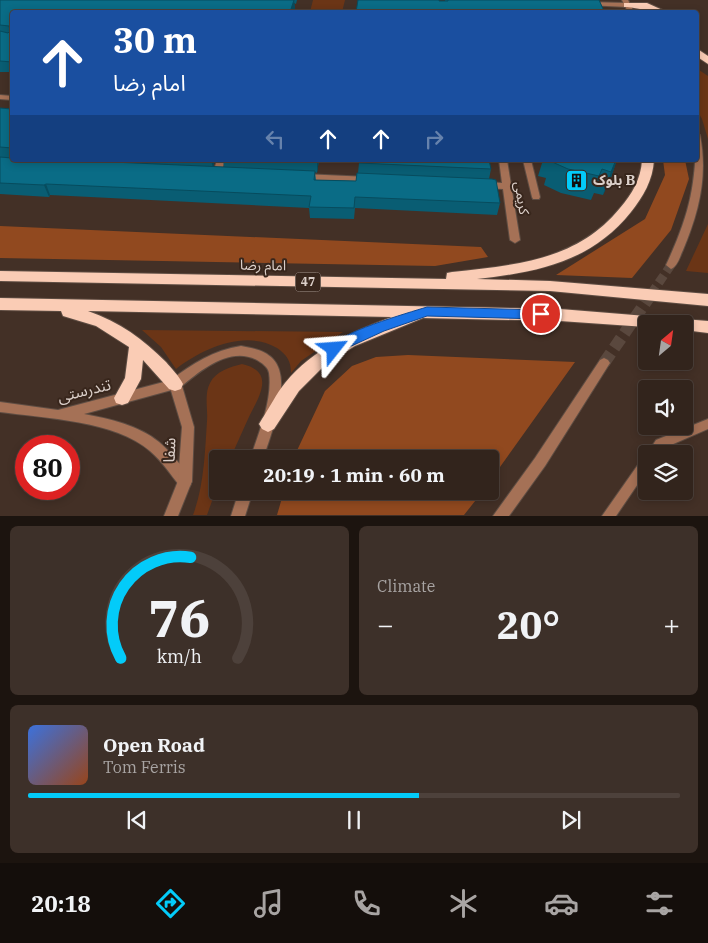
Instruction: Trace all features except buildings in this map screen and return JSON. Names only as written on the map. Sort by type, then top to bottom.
[{"type":"highway","points":[[628,6],[646,6],[657,10]]},
{"type":"highway","points":[[392,282],[528,268],[572,254],[589,245],[622,217],[641,188],[648,162]]},
{"type":"highway","name":"امام رضا","points":[[0,276],[550,286],[708,300]]},
{"type":"highway","name":"47","points":[[0,304],[427,312],[600,317],[638,320]]},
{"type":"highway","points":[[33,305],[88,316],[124,332],[156,362],[175,384]]},
{"type":"highway","points":[[268,424],[292,386],[323,356],[346,342],[379,328],[427,312]]},
{"type":"highway","name":"47","points":[[693,325],[708,327]]},
{"type":"highway","points":[[122,398],[133,379],[137,343]]},
{"type":"street","points":[[580,4],[628,6]]},
{"type":"street","points":[[670,265],[693,219],[702,187],[702,153],[699,144]]},
{"type":"street","points":[[207,172],[221,173],[221,162]]},
{"type":"street","name":"کریمی","points":[[502,162],[515,240]]},
{"type":"street","points":[[292,176],[379,180]]},
{"type":"street","points":[[477,185],[507,186]]},
{"type":"street","points":[[175,384],[205,362],[221,355],[234,351],[249,351],[262,356],[269,362],[275,377],[268,424],[259,450]]},
{"type":"street","points":[[500,516],[540,462],[604,363]]},
{"type":"street","name":"تندرستی","points":[[0,407],[58,414],[175,384]]},
{"type":"street","name":"شفا","points":[[171,516],[186,481],[188,427],[175,384]]},
{"type":"street","points":[[58,414],[104,424],[133,433],[153,446],[186,481]]},
{"type":"street","points":[[238,516],[243,500]]},
{"type":"lane","points":[[527,162],[536,197]]},
{"type":"lane","points":[[659,445],[708,424]]},
{"type":"lane","points":[[608,516],[638,474]]},
{"type":"shaded area","points":[[313,0],[345,0],[342,10],[310,10]]},
{"type":"shaded area","points":[[699,70],[708,76],[708,139],[699,114]]},
{"type":"shaded area","points":[[663,162],[685,162],[689,179],[671,230],[632,278],[556,275],[645,219],[665,175]]},
{"type":"shaded area","points":[[708,224],[708,273],[686,271]]},
{"type":"shaded area","points":[[0,226],[481,247],[488,257],[435,266],[0,258]]},
{"type":"shaded area","points":[[142,330],[343,332],[301,361],[291,373],[286,356],[277,348],[251,340],[224,344],[211,349],[176,369],[161,347]]},
{"type":"shaded area","points":[[408,355],[575,362],[499,468],[499,450],[297,450],[325,391],[352,366],[376,357]]},
{"type":"shaded area","points":[[242,364],[253,368],[262,379],[262,387],[234,450],[209,450],[209,500],[212,500],[207,515],[193,515],[200,492],[203,469],[208,387],[216,375],[228,368]]},
{"type":"shaded area","points":[[281,500],[476,500],[464,515],[277,515]]},
{"type":"tunnel","points":[[651,294],[671,265]]},
{"type":"tunnel","points":[[604,363],[652,293]]},
{"type":"place","name":"بلوک B","points":[[577,180]]},
{"type":"route","points":[[334,349],[379,328],[427,312],[541,314]]}]
